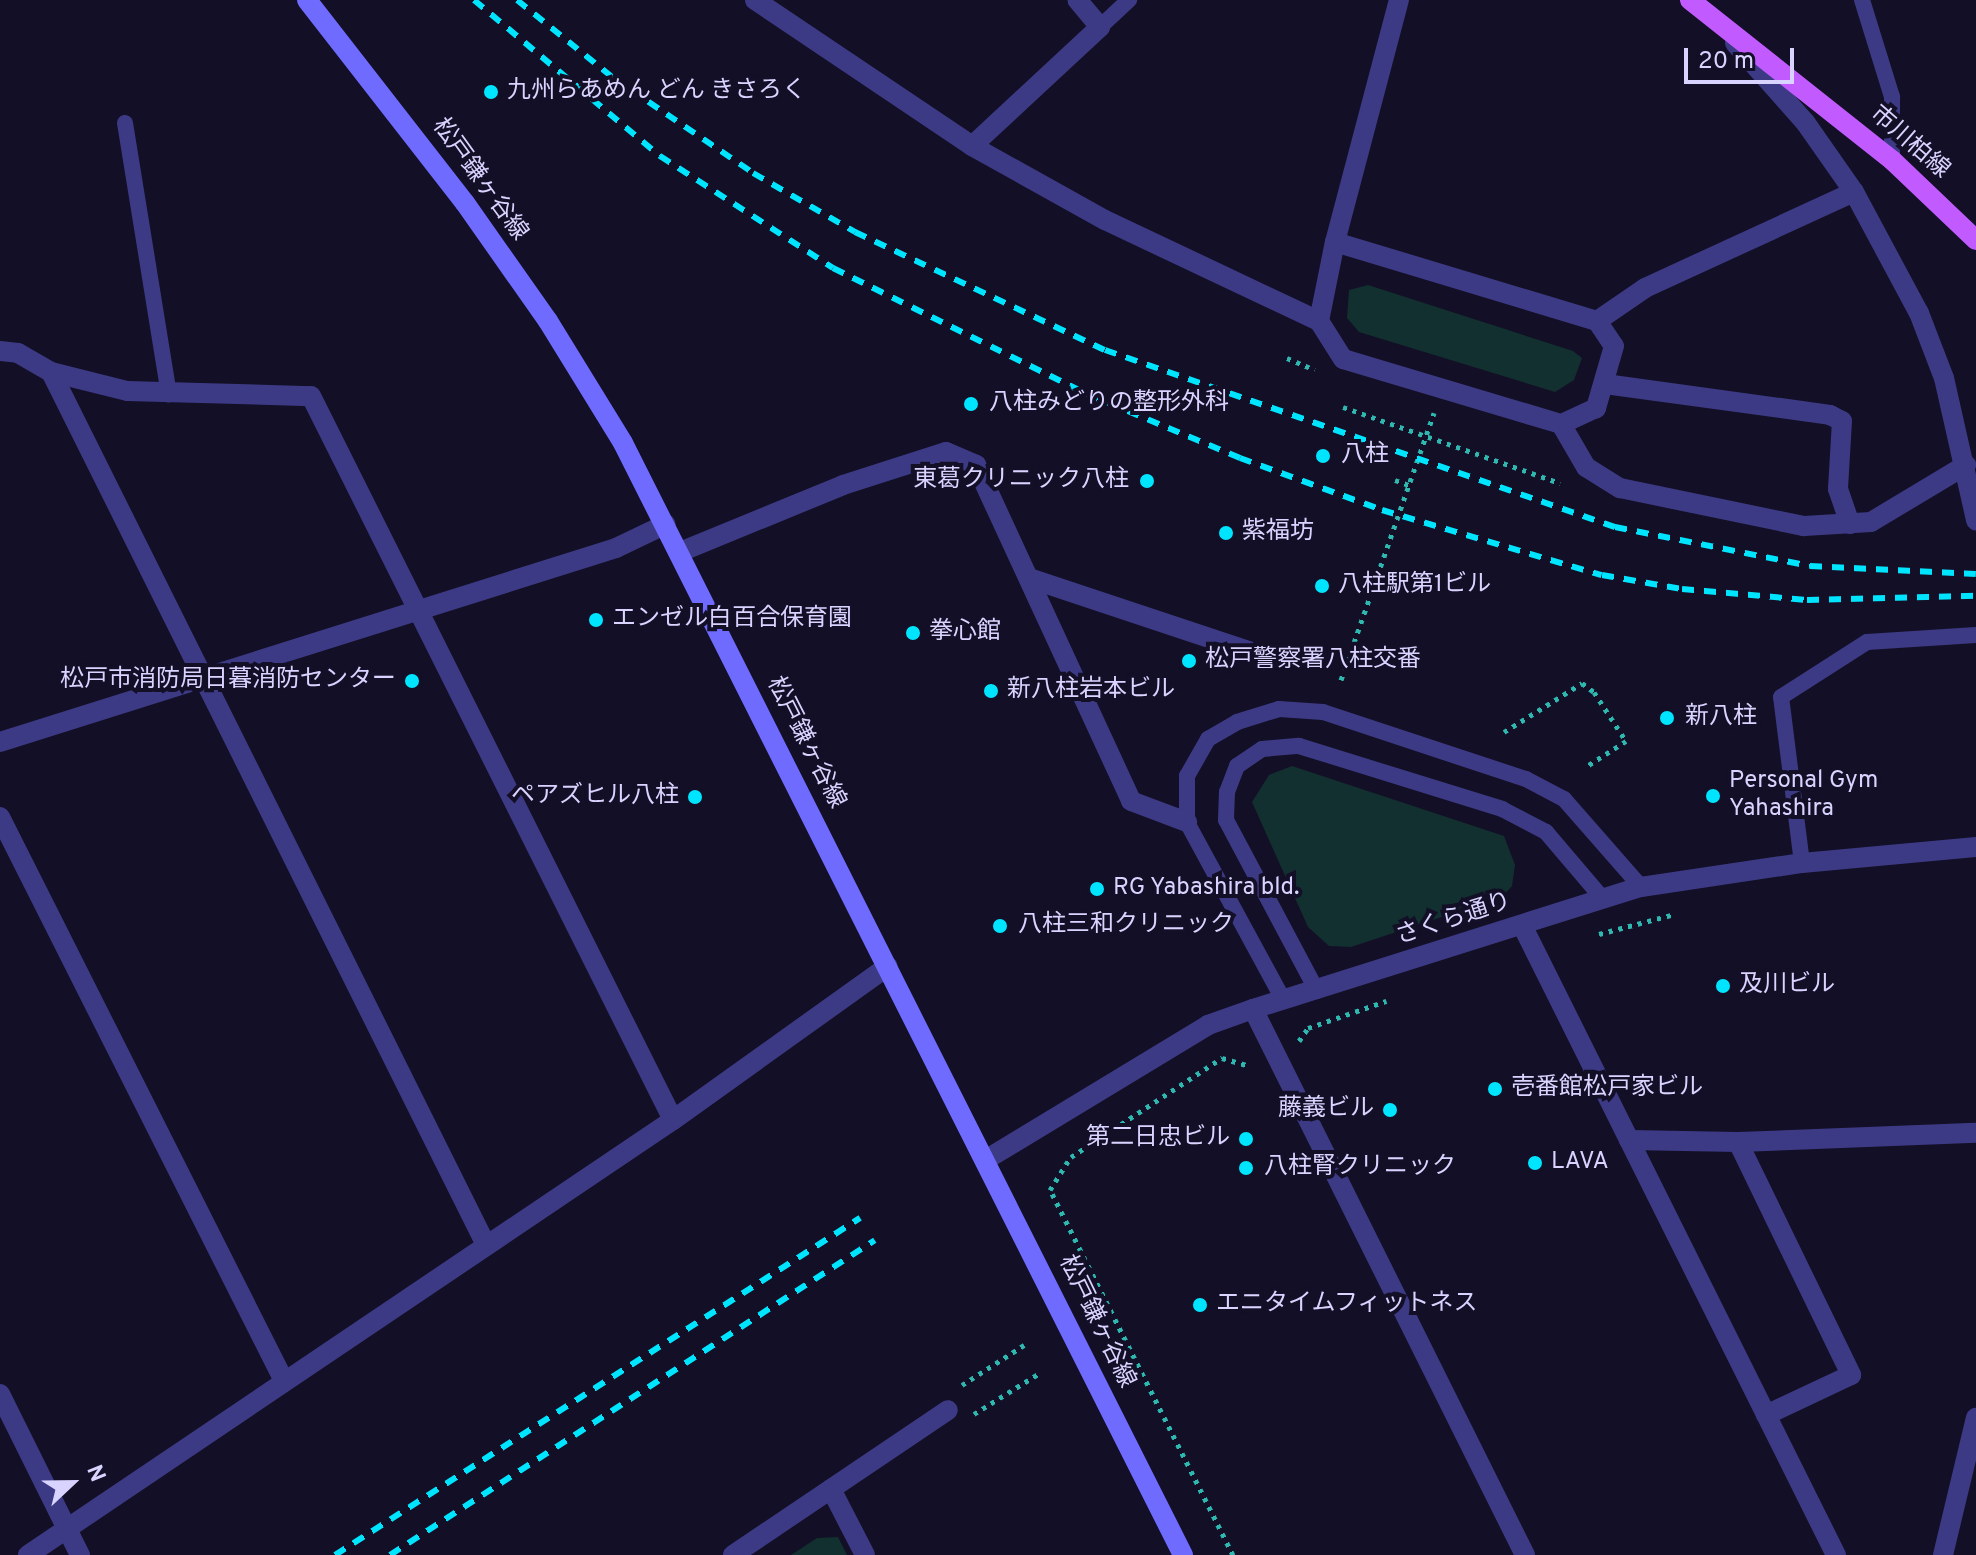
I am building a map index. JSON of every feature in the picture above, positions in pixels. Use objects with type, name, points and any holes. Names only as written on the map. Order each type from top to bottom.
[{"type":"main road","name":"松戸鎌ヶ谷線","points":[[307,0],[433,159],[548,321],[666,524],[1183,1555]]},
{"type":"main road","name":"市川柏線","points":[[1690,0],[1892,160],[1976,240]]},
{"type":"street","points":[[755,0],[972,146],[1105,220],[1319,321],[1343,359],[1561,424],[1596,408],[1614,346],[1597,321],[1335,242]]},
{"type":"street","points":[[972,146],[1100,27],[1077,0]]},
{"type":"street","points":[[1319,321],[1335,242],[1399,0]]},
{"type":"street","points":[[1715,19],[1805,122],[1854,192],[1919,313],[1944,378],[1976,520]]},
{"type":"street","points":[[1597,321],[1645,288],[1854,192]]},
{"type":"street","points":[[0,351],[18,353],[51,372],[127,391],[311,396],[673,1120]]},
{"type":"street","points":[[51,372],[485,1243]]},
{"type":"street","points":[[1605,384],[1830,415],[1842,421],[1838,489],[1850,524]]},
{"type":"street","points":[[1561,424],[1586,467],[1620,488],[1804,526],[1871,522],[1899,508],[1966,465]]},
{"type":"street","points":[[680,552],[843,485],[946,452],[976,465],[1131,801],[1187,822]]},
{"type":"street","points":[[0,742],[616,548],[666,524]]},
{"type":"street","points":[[1029,578],[1270,658]]},
{"type":"street","points":[[0,817],[284,1381]]},
{"type":"street","name":"さくら通り","points":[[987,1159],[1208,1025],[1253,1009],[1641,887],[1802,863],[1976,847]]},
{"type":"street","points":[[1522,925],[1836,1555]]},
{"type":"street","points":[[28,1555],[485,1243],[673,1120],[888,966]]},
{"type":"street","points":[[1253,1009],[1525,1555]]},
{"type":"street","points":[[1629,1140],[1738,1142],[1976,1133]]},
{"type":"street","points":[[1738,1142],[1851,1375],[1766,1415]]},
{"type":"street","points":[[0,1394],[80,1555]]},
{"type":"street","points":[[733,1555],[948,1410]]},
{"type":"street","points":[[1943,1555],[1976,1418]]},
{"type":"street","points":[[831,1489],[865,1555]]},
{"type":"lane","points":[[1100,27],[1129,0]]},
{"type":"lane","points":[[1862,0],[1892,97],[1892,160]]},
{"type":"lane","points":[[125,123],[169,394]]},
{"type":"lane","points":[[1802,863],[1781,697],[1867,642],[1976,635]]},
{"type":"lane","points":[[1284,1001],[1187,822],[1187,776],[1208,739],[1237,722],[1279,709],[1323,712],[1526,779],[1564,799],[1641,887]]},
{"type":"lane","points":[[1317,991],[1226,820],[1227,792],[1237,766],[1262,749],[1299,746],[1502,809],[1546,832],[1603,899]]},
{"type":"path","points":[[1343,407],[1426,439],[1565,485]]},
{"type":"path","points":[[1341,680],[1431,422]]},
{"type":"path","points":[[1395,480],[1409,485]]},
{"type":"path","points":[[1504,732],[1582,683],[1594,692],[1626,741],[1587,766]]},
{"type":"path","points":[[1588,937],[1686,911]]},
{"type":"path","points":[[1233,1555],[1050,1190],[1071,1157],[1222,1058],[1254,1069]]},
{"type":"path","points":[[1024,1345],[942,1398],[956,1424],[1038,1374]]},
{"type":"green space","points":[[1368,285],[1573,351],[1582,358],[1574,380],[1555,392],[1359,332],[1347,318],[1349,290]]},
{"type":"green space","points":[[1292,766],[1504,836],[1515,865],[1512,886],[1502,897],[1351,947],[1329,946],[1308,927],[1252,802],[1269,775]]},
{"type":"green space","points":[[838,1537],[847,1555],[791,1555],[817,1538]]},
{"type":"railway","points":[[474,0],[660,156],[833,268],[1087,394],[1240,458],[1382,510],[1602,575],[1682,589],[1807,600],[1976,596]]},
{"type":"railway","points":[[517,0],[612,77],[753,173],[855,232],[1105,350],[1615,527],[1810,566],[1976,574]]},
{"type":"railway","points":[[335,1555],[860,1218]]},
{"type":"railway","points":[[390,1555],[875,1240]]},
{"type":"place","name":"九州らあめん どん きさろく","points":[[491,92]]},
{"type":"place","name":"八柱みどりの整形外科","points":[[971,404]]},
{"type":"place","name":"八柱","points":[[1323,456]]},
{"type":"place","name":"東葛クリニック八柱","points":[[1147,481]]},
{"type":"place","name":"紫福坊","points":[[1226,533]]},
{"type":"place","name":"八柱駅第1ビル","points":[[1322,586]]},
{"type":"place","name":"エンゼル白百合保育園","points":[[596,620]]},
{"type":"place","name":"拳心館","points":[[913,633]]},
{"type":"place","name":"松戸警察署八柱交番","points":[[1189,661]]},
{"type":"place","name":"松戸市消防局日暮消防センター","points":[[412,681]]},
{"type":"place","name":"新八柱岩本ビル","points":[[991,691]]},
{"type":"place","name":"新八柱","points":[[1667,718]]},
{"type":"place","name":"Personal Gym Yahashira","points":[[1713,796]]},
{"type":"place","name":"ペアズヒル八柱","points":[[695,797]]},
{"type":"place","name":"RG Yabashira bld.","points":[[1097,889]]},
{"type":"place","name":"八柱三和クリニック","points":[[1000,926]]},
{"type":"place","name":"及川ビル","points":[[1723,986]]},
{"type":"place","name":"壱番館松戸家ビル","points":[[1495,1089]]},
{"type":"place","name":"藤義ビル","points":[[1390,1110]]},
{"type":"place","name":"第二日忠ビル","points":[[1246,1139]]},
{"type":"place","name":"LAVA","points":[[1535,1163]]},
{"type":"place","name":"八柱腎クリニック","points":[[1246,1168]]},
{"type":"place","name":"エニタイムフィットネス","points":[[1200,1305]]}]
